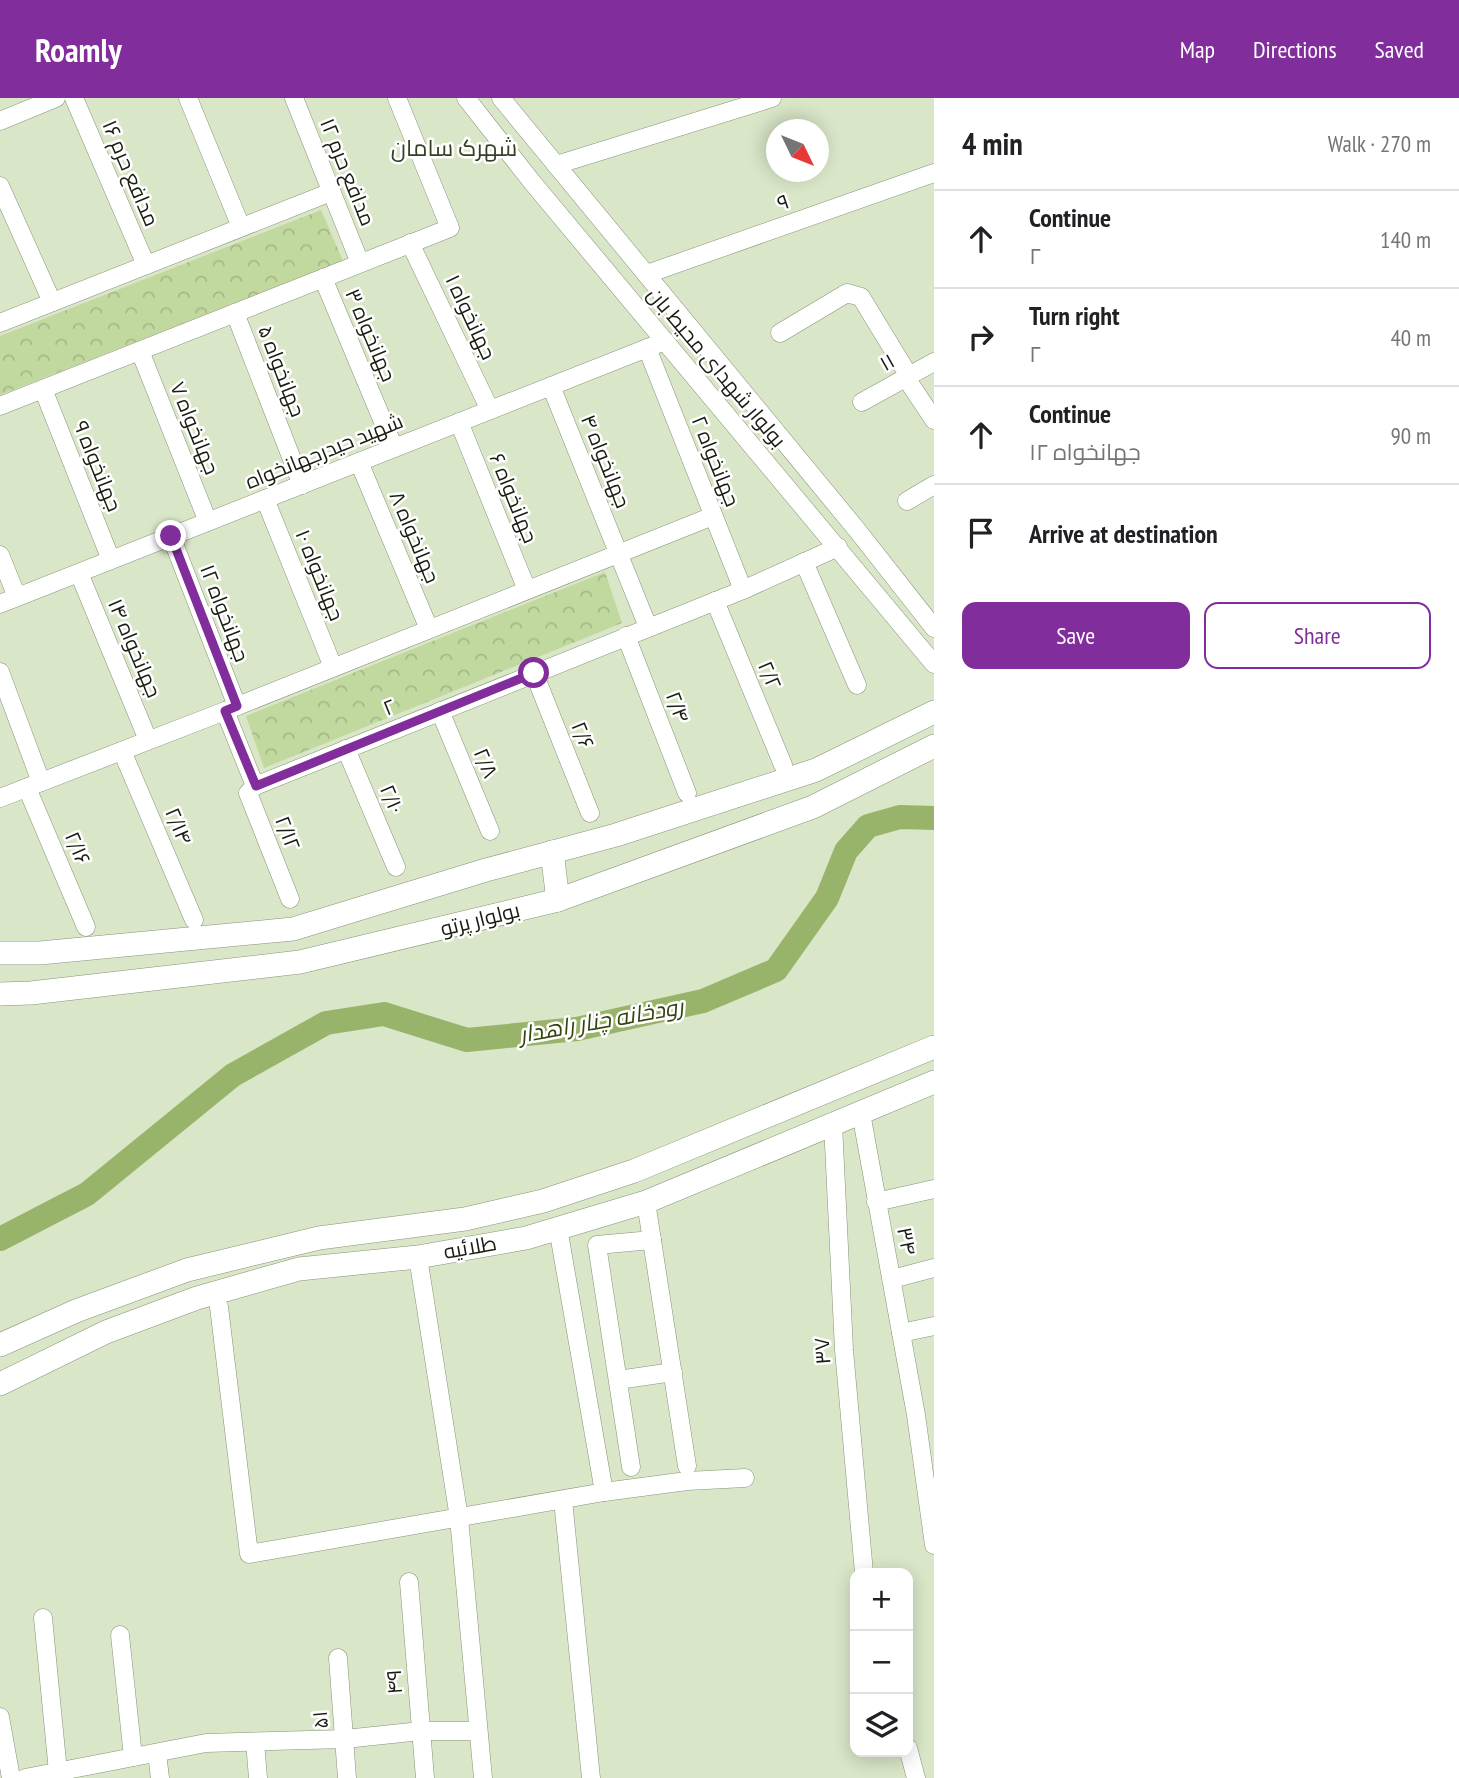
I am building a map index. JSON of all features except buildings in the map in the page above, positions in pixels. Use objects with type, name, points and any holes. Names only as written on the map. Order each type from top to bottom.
[{"type":"main road","name":"بولوار پرتو","points":[[0,953],[40,953],[293,929],[616,835],[816,769],[932,710]]},
{"type":"main road","name":"بولوار پرتو","points":[[0,994],[45,992],[300,962],[558,900],[813,807],[934,746]]},
{"type":"main road","points":[[552,852],[558,900]]},
{"type":"main road","name":"طلائیه","points":[[0,1345],[76,1311],[187,1270],[319,1238],[465,1219],[542,1202],[634,1171],[934,1047]]},
{"type":"main road","name":"طلائیه","points":[[0,1384],[106,1332],[197,1298],[299,1269],[418,1256],[526,1238],[646,1202],[934,1082]]},
{"type":"street","points":[[0,121],[56,98]]},
{"type":"street","name":"مدافع حرم ۱۶","points":[[74,98],[146,265]]},
{"type":"street","points":[[188,98],[241,227]]},
{"type":"street","name":"مدافع حرم ۱۲","points":[[294,98],[360,263]]},
{"type":"street","points":[[0,407],[450,228],[397,98]]},
{"type":"street","name":"بولوار شهدای محیط بان","points":[[466,98],[532,182],[934,664]]},
{"type":"street","name":"بولوار شهدای محیط بان","points":[[500,98],[879,557],[934,628]]},
{"type":"street","points":[[532,182],[555,164],[772,98]]},
{"type":"street","name":"۹","points":[[647,274],[934,173]]},
{"type":"street","points":[[0,186],[52,302]]},
{"type":"street","points":[[0,323],[331,192]]},
{"type":"street","name":"جهانخواه ۱","points":[[410,243],[490,411]]},
{"type":"street","name":"جهانخواه ۳","points":[[323,278],[394,448]]},
{"type":"street","points":[[780,333],[847,293],[861,296],[934,420]]},
{"type":"street","name":"جهانخواه ۵","points":[[235,313],[302,485]]},
{"type":"street","name":"شهید حیدرجهانخواه","points":[[8,601],[665,341]]},
{"type":"street","name":"جهانخواه ۲","points":[[647,348],[743,590]]},
{"type":"street","name":"جهانخواه ۷","points":[[140,351],[208,522]]},
{"type":"street","name":"۱۱","points":[[862,402],[934,362]]},
{"type":"street","name":"جهانخواه ۴","points":[[551,386],[648,627]]},
{"type":"street","name":"جهانخواه ۹","points":[[43,389],[111,560]]},
{"type":"street","name":"جهانخواه ۶","points":[[459,422],[527,590]]},
{"type":"street","name":"جهانخواه ۸","points":[[359,462],[429,629]]},
{"type":"street","points":[[907,501],[934,485]]},
{"type":"street","name":"جهانخواه ۱۰","points":[[265,499],[333,667]]},
{"type":"street","points":[[0,798],[713,516]]},
{"type":"street","name":"جهانخواه ۱۲","points":[[171,536],[231,708]]},
{"type":"street","name":"۲","points":[[256,786],[743,590],[838,547]]},
{"type":"street","points":[[0,555],[8,601]]},
{"type":"street","points":[[804,562],[857,685]]},
{"type":"street","name":"جهانخواه ۱۴","points":[[79,573],[148,740]]},
{"type":"street","name":"۲/۲","points":[[715,601],[783,765]]},
{"type":"street","name":"۲/۴","points":[[626,636],[687,793]]},
{"type":"street","name":"۲/۱۶","points":[[0,672],[34,785],[86,927]]},
{"type":"street","name":"۲/۶","points":[[534,673],[590,813]]},
{"type":"street","points":[[231,708],[256,786]]},
{"type":"street","name":"۲/۸","points":[[440,711],[490,831]]},
{"type":"street","name":"۲/۱۰","points":[[346,749],[396,867]]},
{"type":"street","name":"۲/۱۴","points":[[122,751],[194,920]]},
{"type":"street","name":"۲/۱۲","points":[[256,786],[248,793],[290,900]]},
{"type":"street","name":"۳۴","points":[[860,1113],[916,1415],[934,1545]]},
{"type":"street","name":"۳۷","points":[[833,1125],[844,1350],[864,1568]]},
{"type":"street","points":[[876,1202],[934,1189]]},
{"type":"street","points":[[646,1202],[687,1466]]},
{"type":"street","points":[[558,1228],[604,1492]]},
{"type":"street","points":[[631,1467],[597,1245],[652,1240]]},
{"type":"street","points":[[418,1256],[459,1518],[483,1778]]},
{"type":"street","points":[[892,1279],[934,1268]]},
{"type":"street","points":[[219,1307],[249,1554],[604,1492],[687,1481],[745,1478]]},
{"type":"street","points":[[901,1333],[934,1326]]},
{"type":"street","points":[[618,1380],[673,1372]]},
{"type":"street","points":[[916,1415],[934,1412]]},
{"type":"street","points":[[563,1500],[592,1778]]},
{"type":"street","name":"۴۹","points":[[409,1582],[425,1778]]},
{"type":"street","points":[[43,1618],[67,1773]]},
{"type":"street","points":[[120,1635],[133,1757]]},
{"type":"street","name":"۵۱","points":[[338,1658],[347,1778]]},
{"type":"street","points":[[0,1717],[11,1778]]},
{"type":"street","points":[[25,1778],[67,1773],[206,1743],[345,1739],[421,1731],[478,1731]]},
{"type":"street","points":[[255,1742],[258,1778]]},
{"type":"street","points":[[157,1753],[160,1778]]},
{"type":"street","points":[[910,1757],[916,1778]]},
{"type":"green space","points":[[321,210],[343,261],[0,395],[0,336]]},
{"type":"green space","points":[[605,572],[622,623],[264,768],[246,716]]},
{"type":"waterway","name":"رودخانه چنار راهدار","points":[[0,1239],[87,1194],[233,1075],[326,1023],[384,1014],[467,1040],[577,1029],[703,1001],[776,970],[827,898],[846,851],[868,826],[900,817],[934,818]]},
{"type":"district","name":"شهرک سامان","points":[[454,147]]},
{"type":"route","points":[[171,536],[237,706],[225,711],[256,786],[534,673]]}]
